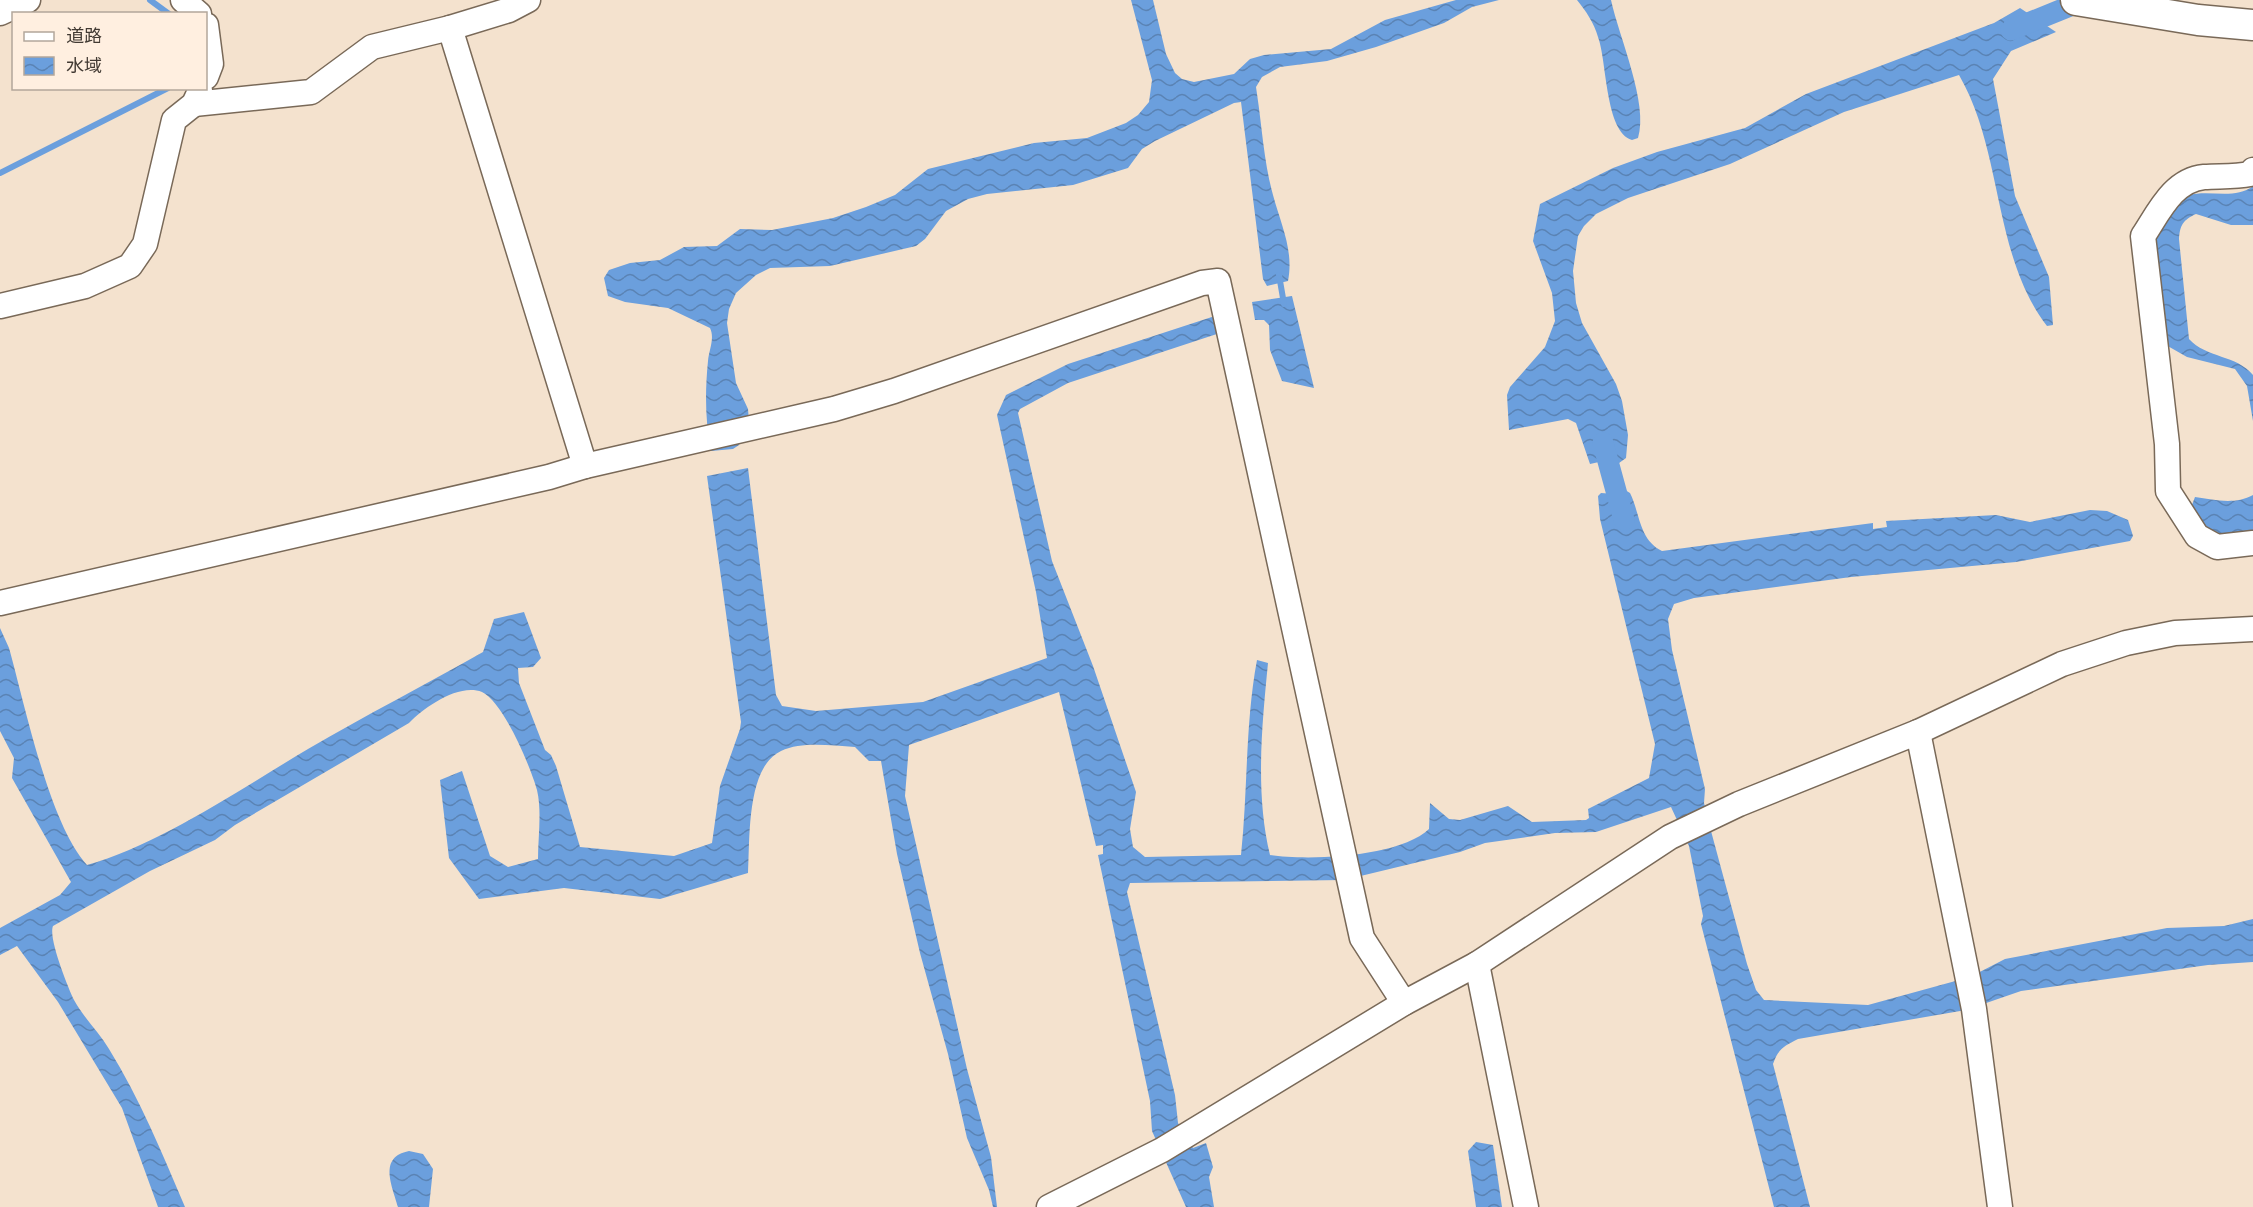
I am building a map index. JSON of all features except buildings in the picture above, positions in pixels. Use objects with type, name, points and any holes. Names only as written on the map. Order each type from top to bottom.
[{"type":"main road","points":[[2076,0],[2198,20],[2253,25]]},
{"type":"street","points":[[0,13],[28,0]]},
{"type":"street","points":[[183,0],[197,12]]},
{"type":"street","points":[[0,306],[85,286],[130,266],[146,244],[174,120],[197,96],[311,92],[372,47],[450,28],[509,10],[528,0]]},
{"type":"street","points":[[450,28],[585,466]]},
{"type":"street","points":[[207,34],[211,64],[207,74]]},
{"type":"street","points":[[2253,170],[2250,174],[2237,177],[2202,177],[2177,186],[2142,236],[2167,444],[2168,491],[2197,536],[2217,547],[2253,543]]},
{"type":"street","points":[[0,603],[549,477],[585,466],[844,406],[927,381],[1169,294],[1202,283],[1218,281],[1362,938],[1404,1003]]},
{"type":"street","points":[[1061,1204],[1213,1121],[1404,1003],[1476,964],[1670,837],[1739,804],[1917,732],[2062,664],[2126,643],[2175,633],[2253,629]]},
{"type":"street","points":[[1917,732],[1974,1009],[2000,1207]]},
{"type":"street","points":[[1476,964],[1526,1207]]},
{"type":"water","points":[[1131,0],[1153,0],[1166,54],[1175,73],[1182,79],[1194,82],[1234,74],[1250,59],[1264,55],[1331,49],[1385,20],[1456,0],[1499,0],[1472,7],[1444,23],[1376,47],[1327,61],[1280,67],[1262,77],[1256,87],[1267,170],[1288,248],[1288,281],[1267,286],[1263,279],[1241,102],[1234,103],[1155,141],[1142,149],[1128,168],[1073,185],[987,194],[968,199],[946,211],[925,239],[916,246],[830,266],[770,268],[756,275],[736,293],[729,309],[727,323],[736,383],[748,409],[749,421],[739,445],[733,449],[711,451],[706,406],[707,372],[712,340],[710,328],[668,308],[625,302],[608,296],[604,278],[609,270],[630,263],[660,260],[684,247],[717,246],[740,229],[772,230],[833,218],[895,195],[928,169],[1034,143],[1087,138],[1126,123],[1138,115],[1149,102],[1152,80]]},
{"type":"water","points":[[1577,0],[1611,0],[1632,70],[1640,107],[1638,138],[1632,140],[1623,134],[1617,124],[1608,94],[1598,37],[1589,17]]},
{"type":"water","points":[[2020,8],[2056,32],[2011,51],[1993,79],[2015,196],[2049,277],[2053,325],[2047,326],[2029,298],[2016,267],[1984,137],[1959,75],[1844,112],[1730,164],[1628,198],[1596,214],[1578,236],[1573,271],[1576,303],[1582,323],[1616,384],[1622,401],[1628,435],[1626,458],[1608,471],[1599,462],[1590,464],[1576,423],[1568,419],[1509,430],[1507,395],[1510,387],[1545,347],[1555,321],[1552,293],[1533,241],[1540,204],[1613,168],[1657,152],[1745,128],[1806,94],[1994,23]]},
{"type":"water","points":[[2253,186],[2253,225],[2231,225],[2196,214],[2183,223],[2179,239],[2189,339],[2204,350],[2239,364],[2253,375],[2253,421],[2247,386],[2235,369],[2187,357],[2166,345],[2155,231],[2170,207],[2182,198],[2202,193],[2234,193]]},
{"type":"water","points":[[1292,296],[1314,388],[1282,381],[1270,350],[1269,325],[1264,320],[1255,320],[1252,302]]},
{"type":"water","points":[[1221,314],[1226,331],[1068,383],[1020,409],[1018,413],[1052,561],[1093,666],[1136,792],[1130,829],[1133,847],[1145,857],[1241,855],[1250,708],[1257,660],[1268,663],[1261,783],[1265,831],[1270,855],[1330,857],[1397,846],[1429,829],[1430,803],[1449,819],[1460,820],[1508,806],[1532,822],[1586,820],[1589,818],[1588,809],[1649,778],[1655,744],[1600,519],[1598,496],[1601,493],[1615,494],[1625,490],[1630,493],[1644,533],[1654,546],[1662,551],[1873,523],[1873,529],[1887,527],[1886,521],[1996,515],[2030,522],[2090,510],[2107,511],[2128,520],[2133,536],[2130,541],[2016,562],[1851,577],[1694,598],[1674,604],[1668,619],[1672,650],[1705,789],[1704,803],[1747,964],[1756,990],[1764,1000],[1868,1005],[1970,977],[2005,959],[2167,928],[2224,926],[2253,919],[2253,962],[2208,965],[2021,991],[1966,1010],[1793,1041],[1779,1051],[1773,1064],[1810,1207],[1774,1207],[1701,924],[1703,916],[1689,846],[1671,807],[1596,832],[1555,833],[1485,843],[1460,852],[1344,880],[1130,883],[1127,892],[1175,1095],[1178,1123],[1193,1148],[1206,1143],[1213,1167],[1209,1177],[1214,1207],[1186,1207],[1152,1131],[1150,1101],[1098,855],[1103,854],[1103,845],[1096,846],[1059,692],[909,745],[905,796],[967,1069],[991,1157],[997,1207],[993,1207],[989,1190],[967,1138],[948,1054],[920,953],[897,854],[881,761],[869,761],[855,747],[817,745],[790,748],[781,751],[770,760],[761,772],[752,806],[748,873],[660,899],[564,888],[479,899],[449,858],[440,780],[462,771],[490,856],[508,867],[538,859],[539,807],[537,790],[529,767],[499,708],[482,692],[463,691],[432,704],[409,723],[235,825],[215,840],[150,871],[53,926],[53,941],[74,1000],[105,1043],[131,1087],[185,1207],[158,1207],[122,1108],[58,1002],[17,946],[0,955],[0,928],[60,895],[71,882],[12,778],[14,758],[0,731],[0,628],[9,648],[50,793],[73,846],[87,865],[115,856],[172,830],[330,736],[483,652],[494,619],[524,612],[541,658],[533,667],[518,668],[519,683],[545,750],[551,755],[556,766],[580,847],[674,856],[712,843],[720,786],[741,722],[707,476],[748,468],[776,695],[782,706],[816,711],[923,702],[1047,658],[1036,592],[997,415],[1006,395],[1068,364]]},
{"type":"water","points":[[2253,495],[2253,534],[2217,534],[2204,527],[2190,510],[2195,497],[2232,501]]},
{"type":"water","points":[[1476,1142],[1493,1145],[1502,1207],[1476,1207],[1468,1151]]},
{"type":"water","points":[[409,1151],[423,1154],[433,1169],[429,1207],[398,1207],[391,1181],[390,1166],[399,1154]]},
{"type":"waterway","points":[[150,0],[166,12]]},
{"type":"waterway","points":[[2011,30],[2085,0]]},
{"type":"waterway","points":[[0,173],[164,90]]},
{"type":"waterway","points":[[1279,275],[1284,304]]},
{"type":"waterway","points":[[1603,443],[1624,520]]}]
